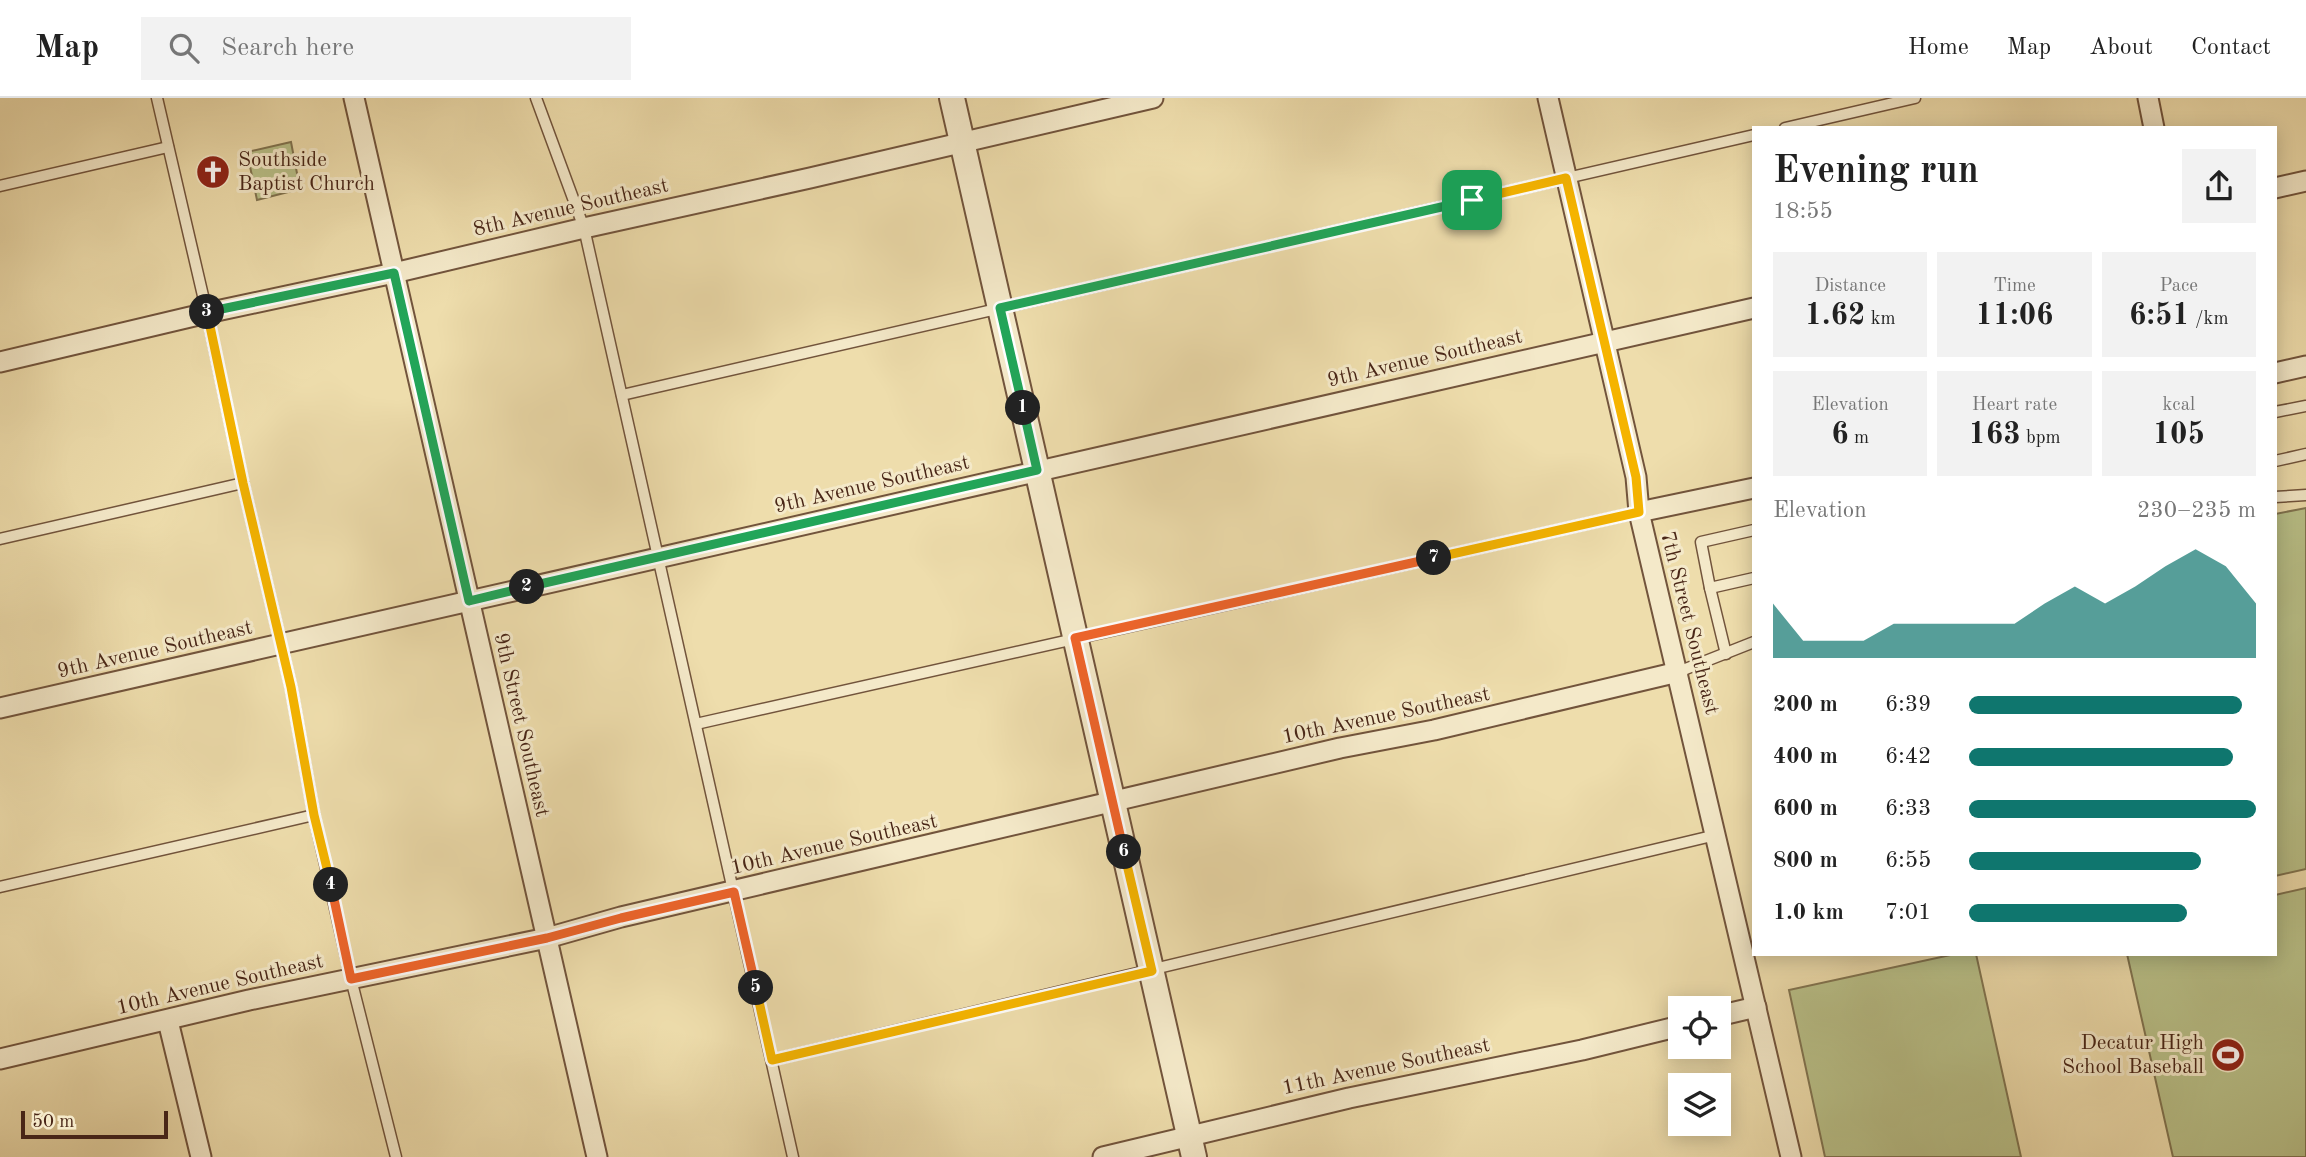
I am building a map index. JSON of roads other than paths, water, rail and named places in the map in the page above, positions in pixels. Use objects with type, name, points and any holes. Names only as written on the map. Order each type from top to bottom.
[{"type":"street","name":"9th Street Southeast","points":[[354,98],[597,1157]]},
{"type":"street","points":[[952,98],[1191,1146]]},
{"type":"street","name":"8th Avenue Southeast","points":[[0,362],[1153,98]]},
{"type":"street","name":"7th Street Southeast","points":[[1548,98],[1636,477],[1639,512],[1791,1157]]},
{"type":"street","points":[[2148,98],[2154,126]]},
{"type":"street","points":[[2277,188],[2306,181]]},
{"type":"street","name":"9th Avenue Southeast","points":[[0,708],[1752,307]]},
{"type":"street","points":[[2277,373],[2306,366]]},
{"type":"street","points":[[1639,512],[1752,488]]},
{"type":"street","name":"10th Avenue Southeast","points":[[0,1059],[249,1000],[547,938],[621,918],[1113,802],[1678,672]]},
{"type":"street","points":[[1731,1013],[1756,1007]]},
{"type":"street","points":[[168,1021],[201,1157]]},
{"type":"street","name":"11th Avenue Southeast","points":[[1103,1157],[1191,1146],[1349,1098],[1582,1050],[1668,1029]]},
{"type":"lane","points":[[157,98],[291,687],[314,815],[351,979],[396,1157]]},
{"type":"lane","points":[[536,98],[584,228],[793,1157]]},
{"type":"lane","points":[[1794,126],[1915,98]]},
{"type":"lane","points":[[622,395],[1752,135]]},
{"type":"lane","points":[[0,186],[168,147]]},
{"type":"lane","points":[[2277,412],[2306,406]]},
{"type":"lane","points":[[2277,461],[2306,454]]},
{"type":"lane","points":[[0,539],[243,483]]},
{"type":"lane","points":[[2277,497],[2306,495]]},
{"type":"lane","points":[[696,724],[1639,512]]},
{"type":"lane","points":[[1726,654],[1700,542],[1752,530]]},
{"type":"lane","points":[[1710,587],[1752,578]]},
{"type":"lane","points":[[1678,672],[1752,643]]},
{"type":"lane","points":[[0,887],[314,815]]},
{"type":"lane","points":[[772,1060],[1716,835]]},
{"type":"place","name":"Southside Baptist Church","points":[[213,172]]},
{"type":"place","name":"Decatur High School Baseball","points":[[2228,1055]]}]
